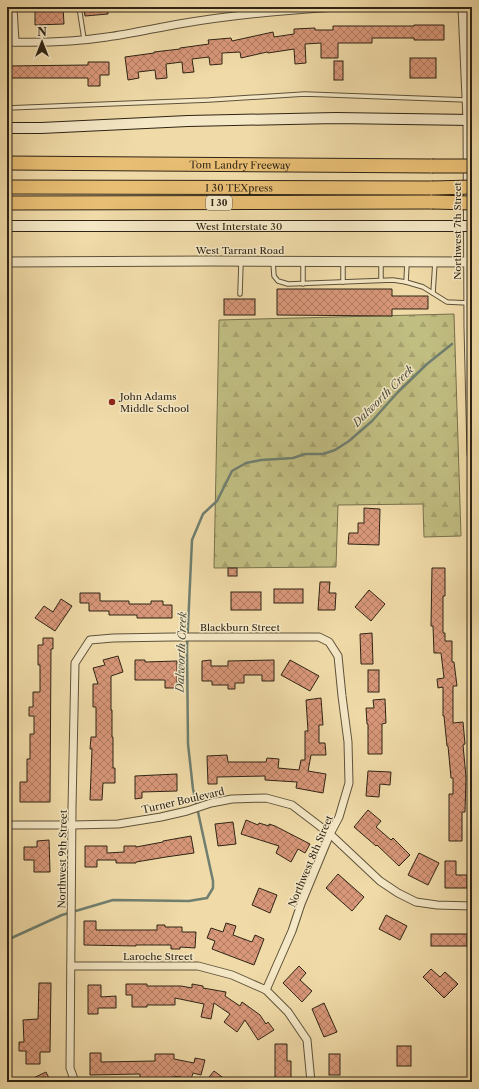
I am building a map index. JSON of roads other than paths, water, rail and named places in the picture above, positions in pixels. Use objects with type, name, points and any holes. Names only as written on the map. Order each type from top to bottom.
[{"type":"highway","name":"Tom Landry Freeway","points":[[7,163],[472,166]]},
{"type":"highway","name":"I 30 TEXpress","points":[[7,186],[472,188]]},
{"type":"highway","name":"I 30","points":[[7,203],[472,202]]},
{"type":"main road","points":[[7,128],[41,128],[188,121],[336,118],[470,120]]},
{"type":"main road","name":"West Interstate 30","points":[[7,226],[472,226]]},
{"type":"street","points":[[13,7],[11,42],[106,38],[179,24],[238,16],[339,7]]},
{"type":"street","name":"Northwest 7th Street","points":[[463,7],[467,100],[470,120],[470,262],[468,303],[472,454]]},
{"type":"street","name":"West Tarrant Road","points":[[7,262],[470,262]]},
{"type":"street","name":"Blackburn Street","points":[[90,640],[173,637],[318,637]]},
{"type":"street","name":"Northwest 8th Street","points":[[266,990],[292,931],[330,834],[339,817],[348,783],[348,742],[338,656],[329,642],[318,637]]},
{"type":"street","name":"Northwest 9th Street","points":[[75,1082],[70,1068],[75,663],[90,640]]},
{"type":"street","name":"Turner Boulevard","points":[[7,825],[118,824],[161,817],[187,811],[211,803],[232,799],[266,798],[292,805],[330,834],[380,881],[398,893],[416,902],[437,905],[472,906]]},
{"type":"street","name":"Laroche Street","points":[[71,966],[198,966],[232,975],[266,990]]},
{"type":"street","points":[[266,990],[288,1012],[307,1040],[311,1082]]},
{"type":"lane","points":[[79,7],[84,40]]},
{"type":"lane","points":[[7,108],[210,100],[305,94],[467,100]]},
{"type":"lane","points":[[240,294],[241,261]]},
{"type":"lane","points":[[273,261],[274,276],[278,281],[288,284],[393,280],[423,287],[447,302],[468,303]]},
{"type":"lane","points":[[303,261],[303,284]]},
{"type":"lane","points":[[343,261],[343,282]]},
{"type":"lane","points":[[381,261],[381,280]]},
{"type":"lane","points":[[406,282],[407,261]]},
{"type":"lane","points":[[433,293],[435,261]]},
{"type":"waterway","name":"Dalworth Creek","points":[[7,940],[62,915],[113,900],[189,901],[207,898],[213,888],[213,881],[193,789],[188,744],[187,648],[192,540],[203,514],[217,501],[232,471],[246,463],[261,460],[293,458],[305,454],[323,454],[335,450],[349,441],[372,421],[398,392],[427,364],[452,344]]},
{"type":"place","name":"John Adams Middle School","points":[[112,402]]}]
